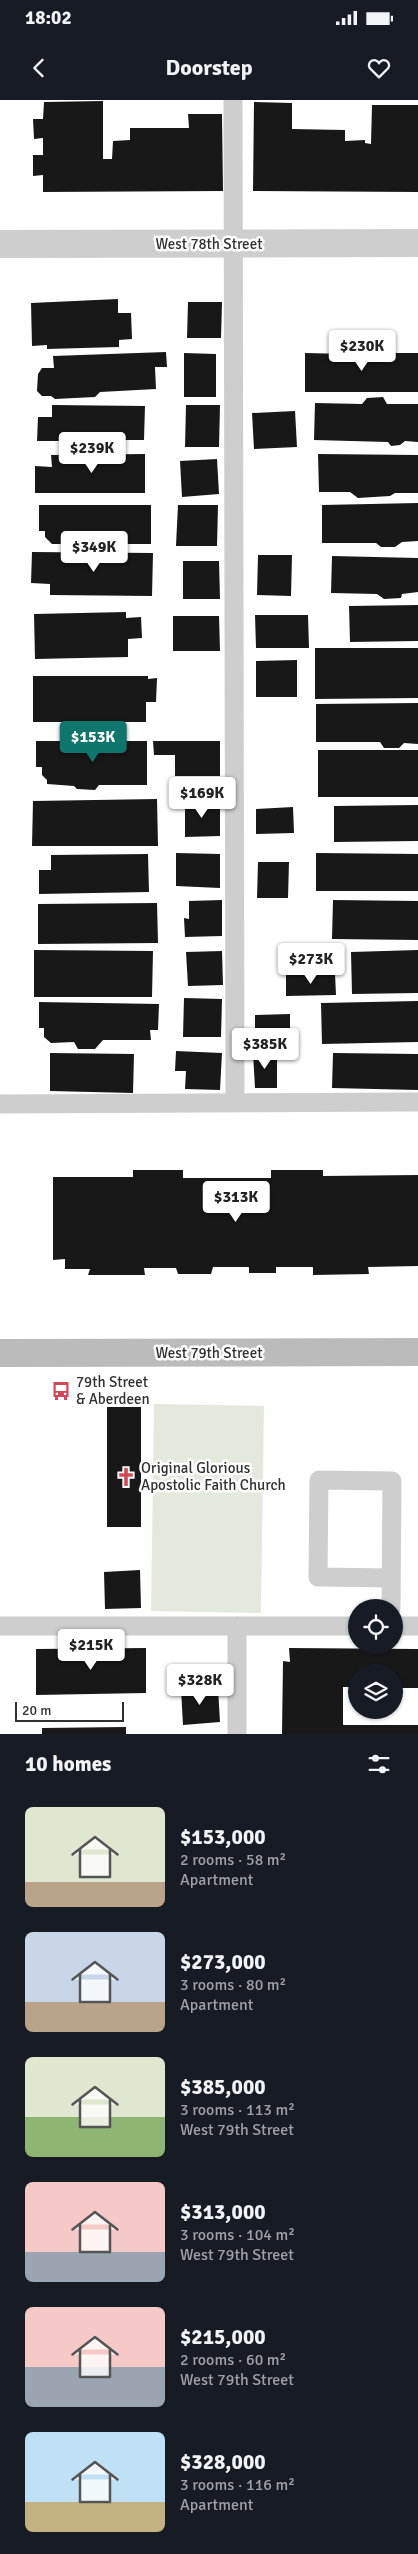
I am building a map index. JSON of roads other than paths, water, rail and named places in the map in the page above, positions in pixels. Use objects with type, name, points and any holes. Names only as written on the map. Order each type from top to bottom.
[{"type":"main road","name":"West 79th Street","points":[[0,1353],[418,1352]]},
{"type":"street","name":"West 78th Street","points":[[0,244],[418,243]]},
{"type":"lane","points":[[233,100],[235,1101]]},
{"type":"lane","points":[[0,1104],[235,1101],[418,1102]]},
{"type":"lane","points":[[391,1578],[318,1577],[319,1480],[392,1481],[391,1599]]},
{"type":"lane","points":[[0,1626],[348,1626]]},
{"type":"lane","points":[[237,1626],[237,1734]]},
{"type":"lane","points":[[403,1626],[418,1626]]},
{"type":"place","name":"79th Street & Aberdeen","points":[[61,1391]]},
{"type":"place","name":"Original Glorious Apostolic Faith Church","points":[[126,1477]]}]
